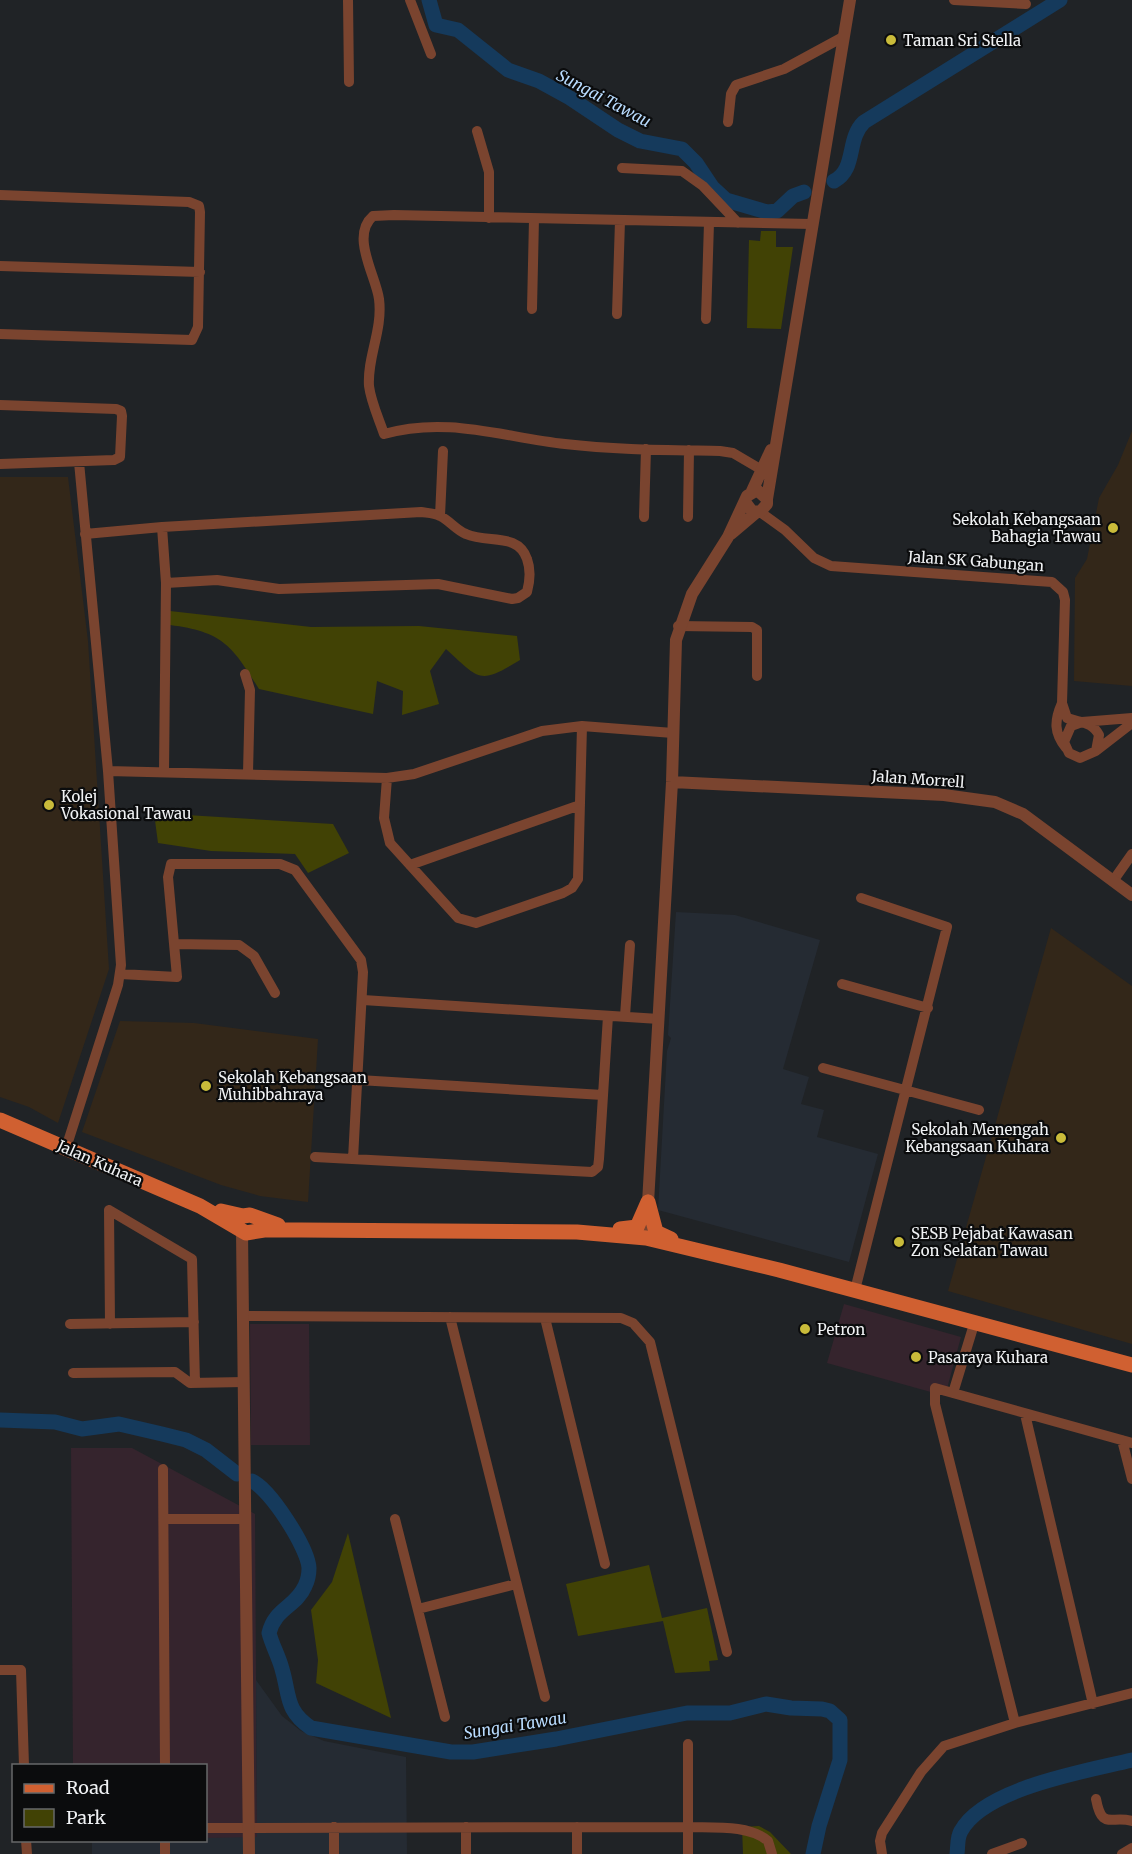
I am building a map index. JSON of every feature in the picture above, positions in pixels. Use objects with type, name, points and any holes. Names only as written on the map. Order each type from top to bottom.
[{"type":"main road","name":"Jalan Kuhara","points":[[0,1120],[248,1226],[301,1230],[577,1232]]},
{"type":"main road","points":[[577,1232],[584,1227],[634,1229],[648,1202]]},
{"type":"main road","points":[[648,1202],[656,1232],[677,1244]]},
{"type":"main road","points":[[577,1232],[646,1238],[677,1244],[975,1321],[1132,1365]]},
{"type":"street","points":[[348,0],[349,82]]},
{"type":"street","points":[[410,0],[431,54]]},
{"type":"street","points":[[728,537],[763,507],[779,430],[850,0]]},
{"type":"street","points":[[954,0],[1026,4]]},
{"type":"street","points":[[728,122],[731,94],[736,85],[784,69],[843,37]]},
{"type":"street","points":[[477,131],[489,172],[489,218]]},
{"type":"street","points":[[622,168],[682,171],[703,186],[738,223]]},
{"type":"street","points":[[0,195],[195,203],[200,212],[198,327],[192,340],[0,334]]},
{"type":"street","points":[[762,470],[734,453],[566,444],[454,426],[424,425],[384,434],[369,386],[380,329],[379,298],[364,249],[370,219],[373,216],[387,215],[812,224]]},
{"type":"street","points":[[532,309],[534,219]]},
{"type":"street","points":[[617,314],[620,221]]},
{"type":"street","points":[[706,319],[709,223]]},
{"type":"street","points":[[0,267],[200,272]]},
{"type":"street","points":[[0,405],[121,411],[120,457],[79,462],[0,464]]},
{"type":"street","points":[[646,1238],[672,782],[674,668],[678,627],[695,588],[728,537],[746,503],[747,496],[752,491],[779,430]]},
{"type":"street","points":[[644,518],[646,449]]},
{"type":"street","points":[[688,517],[689,450]]},
{"type":"street","points":[[440,516],[443,451]]},
{"type":"street","points":[[66,1148],[120,974],[108,771],[79,462]]},
{"type":"street","points":[[752,491],[762,491],[763,507]]},
{"type":"street","points":[[746,503],[749,509],[763,507]]},
{"type":"street","name":"Jalan SK Gabungan","points":[[763,507],[814,558],[831,566],[1052,582],[1063,592],[1065,609],[1062,703],[1056,716],[1056,730],[1057,737],[1066,748]]},
{"type":"street","points":[[85,534],[405,510],[440,516],[467,535],[512,542],[518,545],[527,558],[529,566],[527,592],[512,599],[438,584],[279,589],[217,580],[166,583]]},
{"type":"street","points":[[162,527],[166,583],[164,771]]},
{"type":"street","points":[[678,627],[752,627],[757,630],[757,676]]},
{"type":"street","points":[[245,674],[250,690],[248,773]]},
{"type":"street","points":[[1062,703],[1067,718],[1092,726],[1099,735],[1096,751]]},
{"type":"street","points":[[1132,717],[1082,722],[1066,730],[1064,741],[1066,748],[1080,758],[1096,751],[1132,723]]},
{"type":"street","points":[[108,771],[387,778],[427,770],[542,731],[582,726],[673,733]]},
{"type":"street","points":[[387,778],[384,809],[387,835],[410,865],[458,918],[476,922],[572,888],[578,879],[582,726]]},
{"type":"street","name":"Jalan Morrell","points":[[672,782],[944,795],[995,802],[1023,814],[1132,895]]},
{"type":"street","points":[[410,865],[580,805]]},
{"type":"street","points":[[1113,881],[1132,855]]},
{"type":"street","points":[[120,974],[177,977],[168,877],[171,864],[287,866],[303,879],[361,960],[363,1000],[354,1159]]},
{"type":"street","points":[[855,1290],[947,927],[861,898]]},
{"type":"street","points":[[174,944],[239,945],[254,956],[275,993]]},
{"type":"street","points":[[625,1016],[630,945]]},
{"type":"street","points":[[842,984],[928,1008]]},
{"type":"street","points":[[363,1000],[659,1019]]},
{"type":"street","points":[[315,1157],[592,1172],[598,1167],[608,1016]]},
{"type":"street","points":[[824,1068],[979,1110]]},
{"type":"street","points":[[359,1080],[603,1095]]},
{"type":"street","points":[[110,1324],[109,1210],[192,1259],[195,1383]]},
{"type":"street","points":[[248,1226],[243,1262],[243,1316],[249,1854]]},
{"type":"street","points":[[243,1316],[621,1318],[633,1323],[650,1342],[727,1652]]},
{"type":"street","points":[[450,1317],[545,1697]]},
{"type":"street","points":[[545,1318],[605,1563]]},
{"type":"street","points":[[953,1393],[975,1321]]},
{"type":"street","points":[[70,1324],[194,1322]]},
{"type":"street","points":[[73,1373],[175,1372],[190,1383],[244,1382]]},
{"type":"street","points":[[1015,1723],[935,1404],[935,1388],[1127,1441],[1132,1479]]},
{"type":"street","points":[[1026,1414],[1093,1704]]},
{"type":"street","points":[[163,1470],[165,1764]]},
{"type":"street","points":[[164,1519],[246,1519]]},
{"type":"street","points":[[396,1519],[445,1718]]},
{"type":"street","points":[[418,1609],[516,1584]]},
{"type":"street","points":[[0,1670],[21,1670],[24,1764]]},
{"type":"street","points":[[882,1854],[880,1841],[882,1833],[921,1772],[944,1746],[1015,1723],[1132,1694]]},
{"type":"street","points":[[687,1744],[688,1854]]},
{"type":"street","points":[[1096,1798],[1098,1811],[1106,1819],[1112,1822],[1124,1819],[1132,1821]]},
{"type":"street","points":[[334,1827],[334,1854]]},
{"type":"street","points":[[466,1827],[466,1854]]},
{"type":"street","points":[[577,1827],[577,1854]]},
{"type":"street","points":[[207,1828],[687,1827],[737,1830],[755,1834],[768,1841],[772,1854]]},
{"type":"street","points":[[992,1854],[1022,1844]]},
{"type":"street","points":[[1122,1854],[1132,1848]]},
{"type":"shaded area","name":"Sekolah Kebangsaan Bahagia Tawau","points":[[1132,431],[1132,686],[1074,681],[1075,578],[1087,559],[1099,498],[1118,465]]},
{"type":"shaded area","name":"Kolej Vokasional Tawau","points":[[0,477],[68,477],[88,641],[109,969],[58,1123],[29,1107],[0,1097]]},
{"type":"shaded area","points":[[676,912],[735,915],[820,940],[783,1069],[809,1077],[801,1104],[824,1110],[817,1137],[878,1154],[849,1262],[658,1210],[667,1051],[671,1038],[668,1035]]},
{"type":"shaded area","name":"Sekolah Menengah Kebangsaan Kuhara","points":[[1051,928],[1132,986],[1132,1344],[948,1291]]},
{"type":"shaded area","name":"Sekolah Kebangsaan Muhibbahraya","points":[[120,1021],[194,1023],[318,1039],[308,1202],[260,1196],[221,1185],[82,1132]]},
{"type":"shaded area","points":[[844,1304],[961,1337],[945,1396],[827,1363]]},
{"type":"shaded area","points":[[250,1324],[309,1324],[310,1445],[251,1445]]},
{"type":"shaded area","points":[[71,1448],[132,1448],[255,1514],[257,1838],[207,1838],[207,1764],[73,1764]]},
{"type":"shaded area","points":[[256,1680],[282,1716],[301,1731],[324,1741],[406,1757],[407,1854],[92,1854],[92,1842],[207,1842],[207,1838],[257,1837]]},
{"type":"green space","points":[[761,231],[776,231],[776,247],[793,247],[781,329],[747,328],[749,240],[760,241]]},
{"type":"green space","points":[[170,611],[311,627],[419,626],[517,636],[520,660],[496,673],[480,676],[446,649],[430,671],[439,704],[402,715],[403,691],[377,681],[373,714],[259,689],[225,643],[203,632],[170,625]]},
{"type":"green space","points":[[154,813],[333,824],[349,853],[308,873],[295,854],[211,851],[158,843]]},
{"type":"green space","points":[[348,1533],[391,1718],[316,1683],[318,1660],[311,1610],[332,1582]]},
{"type":"green space","points":[[649,1565],[662,1618],[707,1608],[718,1660],[709,1661],[710,1671],[675,1673],[663,1621],[578,1636],[566,1584]]},
{"type":"green space","points":[[759,1826],[770,1832],[791,1854],[743,1854],[742,1827]]},
{"type":"waterway","name":"Sungai Tawau","points":[[429,0],[436,25],[458,30],[508,70],[539,81],[640,141],[682,149],[696,163],[712,187],[726,200],[767,212],[777,211],[793,196],[804,192]]},
{"type":"waterway","points":[[834,181],[846,169],[858,129],[864,122],[1060,0]]},
{"type":"waterway","name":"Sungai Tawau","points":[[0,1420],[55,1422],[82,1429],[119,1424],[186,1440],[206,1450],[237,1474]]},
{"type":"waterway","name":"Sungai Tawau","points":[[252,1481],[260,1486],[278,1507],[307,1559],[309,1570],[305,1586],[296,1599],[276,1618],[269,1633],[281,1664],[293,1709],[311,1728],[451,1752],[473,1752],[556,1739],[687,1713],[730,1713],[766,1704],[830,1711],[840,1720],[840,1760],[819,1826],[813,1854]]},
{"type":"waterway","name":"Sungai Tawau","points":[[957,1854],[961,1831],[973,1816],[991,1803],[1064,1776],[1132,1760]]},
{"type":"place","name":"Taman Sri Stella","points":[[891,40]]},
{"type":"place","name":"Sekolah Kebangsaan Bahagia Tawau","points":[[1113,528]]},
{"type":"place","name":"Kolej Vokasional Tawau","points":[[49,805]]},
{"type":"place","name":"Sekolah Kebangsaan Muhibbahraya","points":[[206,1086]]},
{"type":"place","name":"Sekolah Menengah Kebangsaan Kuhara","points":[[1061,1138]]},
{"type":"place","name":"SESB Pejabat Kawasan Zon Selatan Tawau","points":[[899,1242]]},
{"type":"place","name":"Petron","points":[[805,1329]]},
{"type":"place","name":"Pasaraya Kuhara","points":[[916,1357]]}]
